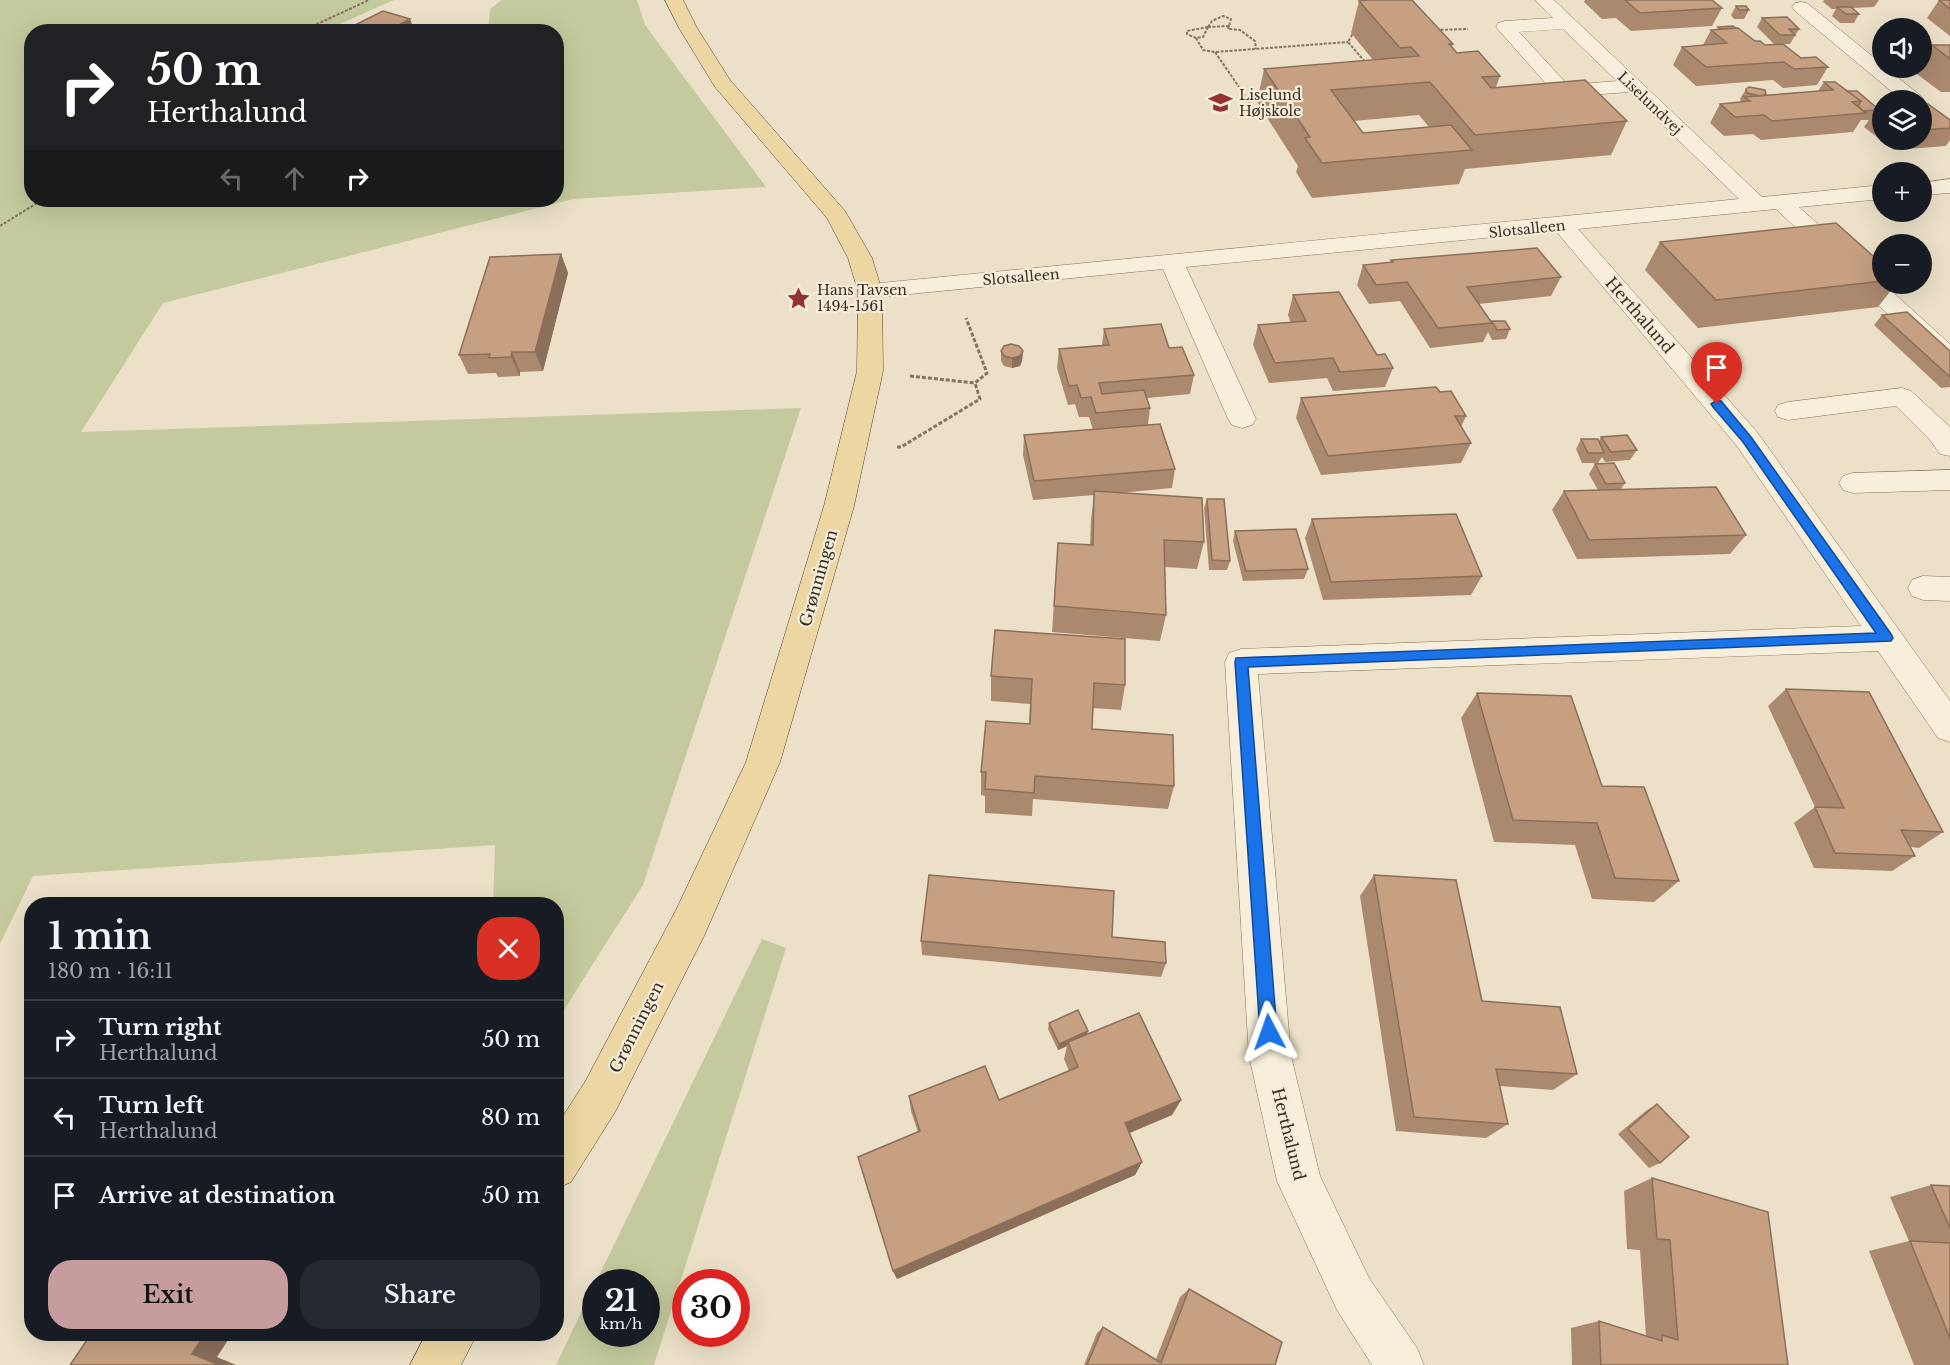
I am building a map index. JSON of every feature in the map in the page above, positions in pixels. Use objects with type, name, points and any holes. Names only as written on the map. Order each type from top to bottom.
[{"type":"main road","name":"Grønningen","points":[[564,1154],[600,1097],[690,923],[763,762],[839,506],[870,371],[870,291],[860,258],[837,216],[722,83],[688,28],[674,0]]},
{"type":"main road","points":[[434,1365],[449,1341]]},
{"type":"street","name":"Liselundvej","points":[[1544,0],[1633,86],[1950,358]]},
{"type":"street","points":[[1801,7],[1901,90]]},
{"type":"street","points":[[1505,27],[1568,23]]},
{"type":"street","points":[[1505,27],[1563,91],[1633,86]]},
{"type":"street","points":[[1932,188],[1950,186]]},
{"type":"street","name":"Slotsalleen","points":[[870,291],[1872,193]]},
{"type":"street","name":"Herthalund","points":[[1563,225],[1747,439],[1950,728]]},
{"type":"street","points":[[1172,262],[1242,419]]},
{"type":"street","points":[[1788,411],[1902,398],[1946,437]]},
{"type":"street","points":[[1853,483],[1950,480]]},
{"type":"street","name":"Herthalund","points":[[1400,1365],[1353,1294],[1299,1181],[1270,1056],[1241,662],[1887,638]]},
{"type":"path","points":[[317,24],[369,0]]},
{"type":"path","points":[[1229,26],[1231,19],[1223,16],[1215,18],[1207,28],[1203,37],[1196,38],[1187,34],[1187,31],[1207,28],[1229,26],[1228,28],[1240,30],[1254,41],[1256,49]]},
{"type":"path","points":[[1430,30],[1505,27]]},
{"type":"path","points":[[1348,42],[1352,35],[1364,34]]},
{"type":"path","points":[[1196,38],[1203,50],[1215,52],[1348,42]]},
{"type":"path","points":[[1348,42],[1368,66]]},
{"type":"path","points":[[1215,52],[1250,103]]},
{"type":"path","points":[[0,226],[31,207]]},
{"type":"path","points":[[870,371],[975,383],[987,373],[953,283]]},
{"type":"path","points":[[852,450],[901,447],[980,399],[975,383]]},
{"type":"green space","points":[[0,0],[394,0],[340,24],[24,24],[24,207],[541,207],[163,303],[81,432],[801,408],[643,885],[564,1010],[564,897],[493,897],[495,845],[33,876],[0,944]]},
{"type":"green space","points":[[502,0],[637,0],[645,25],[766,187],[564,201],[564,24],[489,24],[490,9]]},
{"type":"green space","points":[[762,939],[786,948],[684,1269],[672,1269],[672,1308],[660,1346],[660,1269],[602,1269]]},
{"type":"green space","points":[[582,1310],[582,1347],[660,1347],[654,1365],[556,1365]]},
{"type":"building","points":[[1412,0],[1453,44],[1449,44],[1457,53],[1478,51],[1500,76],[1482,77],[1491,88],[1585,80],[1627,121],[1475,135],[1430,82],[1331,90],[1363,133],[1451,125],[1472,150],[1322,163],[1305,138],[1310,137],[1264,69],[1419,56],[1411,47],[1400,48],[1359,1]]},
{"type":"building","points":[[1625,0],[1712,0],[1722,8],[1640,13]]},
{"type":"building","points":[[1939,0],[1950,0],[1950,9]]},
{"type":"building","points":[[1736,6],[1746,6],[1749,10],[1739,10]]},
{"type":"building","points":[[1837,7],[1851,7],[1859,14],[1846,14]]},
{"type":"building","points":[[383,11],[410,19],[401,24],[357,24]]},
{"type":"building","points":[[1787,17],[1799,29],[1789,29],[1795,35],[1780,35],[1762,18]]},
{"type":"building","points":[[1733,26],[1736,28],[1721,29],[1718,27]]},
{"type":"building","points":[[1738,28],[1755,41],[1760,41],[1765,45],[1783,44],[1801,58],[1816,57],[1828,67],[1794,69],[1784,62],[1706,67],[1682,47],[1727,43],[1711,30]]},
{"type":"building","points":[[1932,45],[1950,45],[1950,59]]},
{"type":"building","points":[[1824,82],[1835,82],[1861,101],[1852,102],[1866,113],[1772,121],[1764,115],[1735,117],[1720,104],[1750,101],[1744,97],[1833,90]]},
{"type":"building","points":[[1749,87],[1765,90],[1766,94],[1760,96],[1747,93],[1746,89]]},
{"type":"building","points":[[1847,91],[1857,91],[1872,104],[1872,110],[1863,111],[1858,106],[1861,101]]},
{"type":"building","points":[[1932,107],[1950,120],[1950,128],[1932,129]]},
{"type":"building","points":[[1836,223],[1872,255],[1872,282],[1716,300],[1660,242]]},
{"type":"building","points":[[1537,248],[1561,277],[1467,287],[1492,323],[1438,328],[1407,282],[1376,285],[1363,265],[1393,262],[1391,260]]},
{"type":"building","points":[[561,254],[535,352],[512,352],[511,357],[489,358],[490,354],[459,355],[490,257]]},
{"type":"building","points":[[1339,292],[1377,355],[1385,354],[1393,368],[1340,372],[1333,358],[1275,363],[1258,325],[1306,321],[1293,295]]},
{"type":"building","points":[[1907,312],[1950,351],[1950,377],[1882,315]]},
{"type":"building","points":[[1492,321],[1505,321],[1510,329],[1497,330]]},
{"type":"building","points":[[1161,324],[1169,348],[1182,347],[1194,375],[1099,383],[1102,394],[1144,390],[1150,408],[1096,413],[1091,397],[1081,398],[1077,385],[1069,386],[1059,349],[1109,345],[1104,329]]},
{"type":"building","points":[[1011,344],[1019,346],[1023,351],[1020,356],[1012,358],[1004,356],[1001,351],[1004,346]]},
{"type":"building","points":[[1436,387],[1440,392],[1451,391],[1466,416],[1455,416],[1471,443],[1328,456],[1301,398]]},
{"type":"building","points":[[1160,424],[1175,469],[1034,481],[1024,435]]},
{"type":"building","points":[[1627,435],[1637,450],[1611,452],[1601,437]]},
{"type":"building","points":[[1581,439],[1598,439],[1604,453],[1588,453]]},
{"type":"building","points":[[1614,463],[1625,483],[1606,484],[1595,464]]},
{"type":"building","points":[[1716,487],[1746,535],[1589,540],[1564,491]]},
{"type":"building","points":[[1094,491],[1202,498],[1204,542],[1164,540],[1166,615],[1054,606],[1058,543],[1093,545]]},
{"type":"building","points":[[1207,499],[1224,499],[1230,561],[1212,560]]},
{"type":"building","points":[[1456,514],[1482,576],[1331,582],[1312,519]]},
{"type":"building","points":[[1296,529],[1308,569],[1246,571],[1235,531]]},
{"type":"building","points":[[995,630],[1125,639],[1125,685],[1094,683],[1092,729],[1173,735],[1174,786],[1035,776],[1034,793],[985,789],[986,772],[981,772],[986,721],[1030,724],[1032,679],[991,676]]},
{"type":"building","points":[[1786,689],[1869,692],[1943,832],[1901,830],[1915,856],[1835,853],[1815,807],[1844,808]]},
{"type":"building","points":[[1477,693],[1571,696],[1602,786],[1644,787],[1679,881],[1615,878],[1597,823],[1513,820]]},
{"type":"building","points":[[929,875],[1114,891],[1112,937],[1165,942],[1166,963],[921,941]]},
{"type":"building","points":[[1374,875],[1456,880],[1482,1001],[1560,1007],[1577,1074],[1496,1069],[1508,1124],[1414,1117]]},
{"type":"building","points":[[1078,1010],[1088,1031],[1059,1044],[1049,1023]]},
{"type":"building","points":[[1139,1013],[1181,1100],[1125,1123],[1142,1162],[893,1271],[858,1157],[920,1131],[909,1096],[985,1066],[999,1100],[1078,1067],[1068,1042]]},
{"type":"building","points":[[1657,1104],[1689,1137],[1660,1163],[1628,1129]]},
{"type":"building","points":[[1652,1178],[1768,1212],[1788,1365],[1601,1365],[1599,1321],[1662,1341],[1662,1335],[1678,1340],[1670,1240],[1657,1239]]},
{"type":"building","points":[[1931,1185],[1950,1186],[1950,1228]]},
{"type":"building","points":[[1910,1241],[1950,1243],[1950,1338]]},
{"type":"building","points":[[1189,1289],[1282,1342],[1275,1365],[1087,1365],[1103,1327],[1161,1363]]},
{"type":"building","points":[[86,1341],[200,1341],[192,1354],[219,1365],[70,1365]]},
{"type":"place","name":"Liselund Højskole","points":[[1221,103]]},
{"type":"place","name":"Hans Tavsen 1494-1561","points":[[799,298]]},
{"type":"route","points":[[1269,1032],[1241,662],[1887,638],[1747,439],[1717,404]]}]
